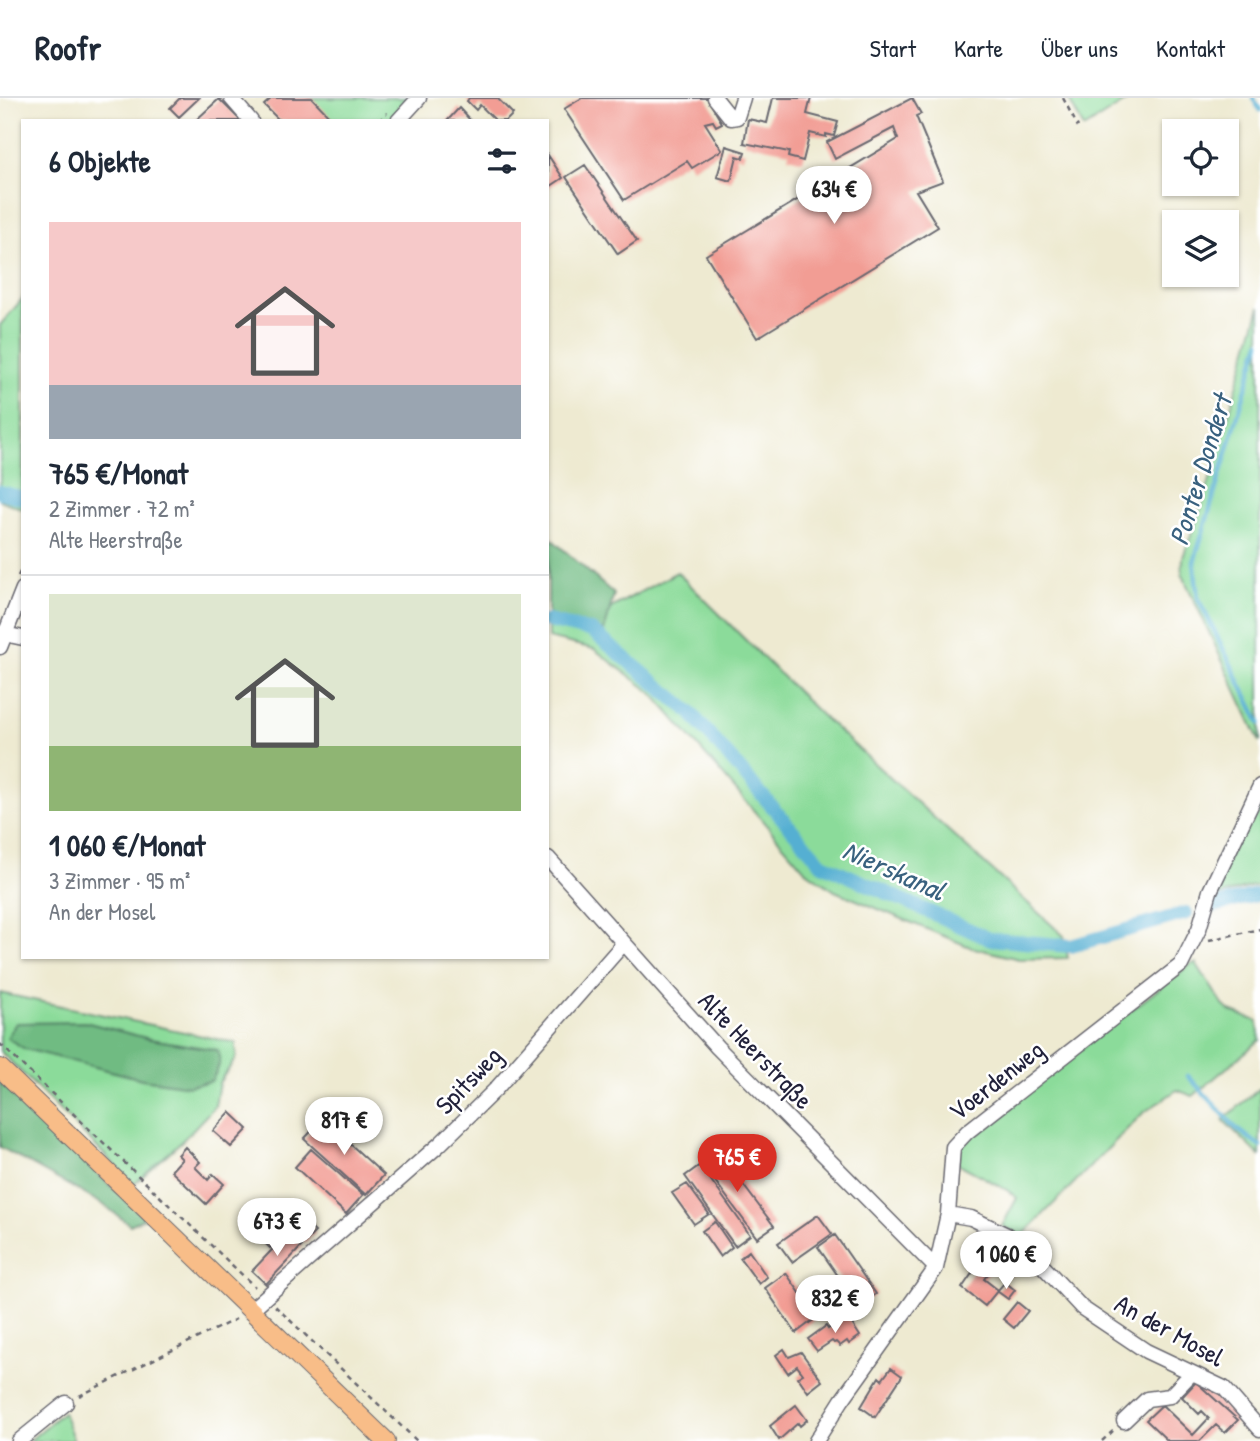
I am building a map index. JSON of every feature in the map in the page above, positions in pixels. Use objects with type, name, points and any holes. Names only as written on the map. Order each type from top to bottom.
[{"type":"main road","points":[[0,1068],[259,1303],[386,1441]]},
{"type":"street","points":[[231,98],[249,119]]},
{"type":"street","points":[[400,119],[419,98]]},
{"type":"street","points":[[715,98],[731,118],[737,117],[743,98]]},
{"type":"street","points":[[21,594],[2,638],[21,638]]},
{"type":"street","name":"Voerdenweg","points":[[816,1441],[936,1268],[948,1213],[953,1147],[1181,965],[1199,929],[1210,891],[1260,786]]},
{"type":"street","name":"Alte Heerstraße","points":[[549,860],[717,1047],[936,1268]]},
{"type":"street","name":"Spitsweg","points":[[259,1303],[440,1143],[495,1090],[624,943]]},
{"type":"street","name":"An der Mosel","points":[[948,1213],[971,1218],[1007,1235],[1040,1263],[1082,1308],[1146,1351],[1224,1388],[1260,1429]]},
{"type":"street","points":[[1124,1421],[1147,1399],[1170,1396],[1192,1373]]},
{"type":"street","points":[[19,1441],[66,1403]]},
{"type":"path","points":[[1063,98],[1078,127]]},
{"type":"path","points":[[1192,944],[1260,929]]},
{"type":"path","points":[[0,1044],[259,1303],[417,1441]]},
{"type":"path","points":[[66,1403],[259,1303]]},
{"type":"path","points":[[1102,1441],[1124,1421]]},
{"type":"green space","points":[[310,98],[420,98],[400,119],[328,119]]},
{"type":"green space","points":[[1068,98],[1131,98],[1084,128]]},
{"type":"green space","points":[[21,300],[21,508],[0,500],[0,325]]},
{"type":"green space","points":[[1260,306],[1260,742],[1182,574],[1183,557],[1205,497]]},
{"type":"green space","points":[[549,537],[614,594],[604,631],[549,615]]},
{"type":"green space","points":[[677,572],[820,714],[1064,936],[1068,958],[1019,959],[970,947],[835,891],[805,870],[652,693],[594,649],[549,638],[549,615],[604,630],[611,608]]},
{"type":"green space","points":[[1260,783],[1260,884],[1211,898]]},
{"type":"green space","points":[[1196,963],[1223,1005],[1230,1011],[1257,1021],[1260,1040],[1193,1096],[1177,1090],[1143,1113],[1022,1236],[1002,1226],[1017,1198],[955,1162],[957,1147],[1191,964]]},
{"type":"green space","points":[[0,993],[236,1043],[236,1058],[219,1083],[215,1106],[184,1139],[134,1184],[0,1051]]},
{"type":"green space","points":[[85,1022],[150,1039],[217,1050],[218,1066],[211,1081],[189,1086],[142,1079],[25,1049],[7,1038],[16,1023]]},
{"type":"green space","points":[[0,1082],[145,1218],[130,1225],[104,1205],[0,1147]]},
{"type":"green space","points":[[1260,1088],[1260,1156],[1223,1120]]},
{"type":"green space","points":[[63,1412],[74,1441],[29,1441]]},
{"type":"building","points":[[180,98],[199,98],[179,117],[170,108]]},
{"type":"building","points":[[272,98],[312,98],[332,119],[278,119],[264,105]]},
{"type":"building","points":[[469,98],[497,98],[513,114],[508,119],[494,119],[480,105],[476,110],[467,101]]},
{"type":"building","points":[[582,98],[707,98],[722,123],[716,126],[713,121],[705,123],[722,150],[692,168],[687,161],[624,200],[564,109]]},
{"type":"building","points":[[773,98],[811,98],[807,114],[838,122],[834,136],[810,133],[803,161],[788,157],[789,152],[744,143],[748,119],[767,123]]},
{"type":"building","points":[[912,98],[921,114],[916,116],[943,181],[916,191],[938,227],[757,338],[706,255],[898,139],[894,128],[835,159],[827,142]]},
{"type":"building","points":[[219,99],[239,119],[197,119]]},
{"type":"building","points":[[459,108],[469,119],[449,119]]},
{"type":"building","points":[[726,146],[745,152],[743,158],[737,156],[731,181],[717,177]]},
{"type":"building","points":[[549,157],[563,178],[549,187]]},
{"type":"building","points":[[585,165],[637,241],[618,254],[566,177]]},
{"type":"building","points":[[230,1112],[248,1129],[231,1147],[213,1131]]},
{"type":"building","points":[[323,1119],[384,1175],[366,1195],[304,1139]]},
{"type":"building","points":[[185,1147],[200,1162],[195,1167],[208,1180],[213,1174],[224,1184],[206,1204],[171,1171],[182,1159],[178,1155]]},
{"type":"building","points":[[311,1149],[363,1195],[346,1214],[295,1167]]},
{"type":"building","points":[[717,1150],[774,1226],[757,1238],[701,1162]]},
{"type":"building","points":[[700,1165],[750,1235],[735,1246],[685,1176]]},
{"type":"building","points":[[687,1184],[709,1214],[694,1224],[672,1193]]},
{"type":"building","points":[[288,1207],[315,1232],[305,1242],[279,1218]]},
{"type":"building","points":[[818,1215],[832,1234],[792,1262],[778,1243]]},
{"type":"building","points":[[715,1222],[732,1247],[720,1257],[702,1231]]},
{"type":"building","points":[[269,1231],[278,1239],[270,1248],[261,1239]]},
{"type":"building","points":[[288,1233],[302,1246],[266,1284],[252,1271]]},
{"type":"building","points":[[985,1233],[1002,1244],[1006,1239],[1026,1254],[1010,1276],[995,1265],[984,1279],[998,1290],[985,1306],[962,1288],[984,1256],[973,1247]]},
{"type":"building","points":[[835,1235],[876,1294],[859,1306],[818,1247]]},
{"type":"building","points":[[749,1251],[767,1277],[759,1284],[740,1258]]},
{"type":"building","points":[[786,1273],[817,1317],[796,1333],[765,1288]]},
{"type":"building","points":[[1005,1282],[1015,1290],[1008,1299],[997,1291]]},
{"type":"building","points":[[1017,1302],[1028,1311],[1014,1328],[1003,1319]]},
{"type":"building","points":[[847,1316],[860,1336],[849,1344],[847,1341],[840,1346],[832,1341],[817,1351],[808,1339]]},
{"type":"building","points":[[784,1349],[789,1357],[801,1352],[822,1381],[808,1392],[798,1377],[803,1374],[797,1366],[788,1373],[776,1355]]},
{"type":"building","points":[[891,1368],[902,1376],[875,1417],[861,1407],[879,1377],[882,1380]]},
{"type":"building","points":[[1196,1382],[1238,1420],[1225,1433],[1216,1425],[1200,1441],[1168,1441],[1146,1420],[1162,1405],[1193,1435],[1209,1418],[1202,1411],[1199,1414],[1182,1397]]},
{"type":"building","points":[[796,1405],[807,1420],[800,1426],[798,1423],[779,1440],[770,1426]]},
{"type":"waterway","name":"Ponter Dondert","points":[[1253,98],[1260,110]]},
{"type":"waterway","name":"Ponter Dondert","points":[[1260,342],[1194,562],[1198,598],[1260,723]]},
{"type":"waterway","name":"Nierskanal","points":[[0,492],[21,497]]},
{"type":"waterway","name":"Nierskanal","points":[[549,621],[592,631],[689,711],[822,864],[990,939],[1071,946],[1186,913]]},
{"type":"waterway","name":"Nierskanal","points":[[1214,906],[1260,894]]},
{"type":"waterway","points":[[1188,1076],[1236,1128],[1260,1146]]}]
